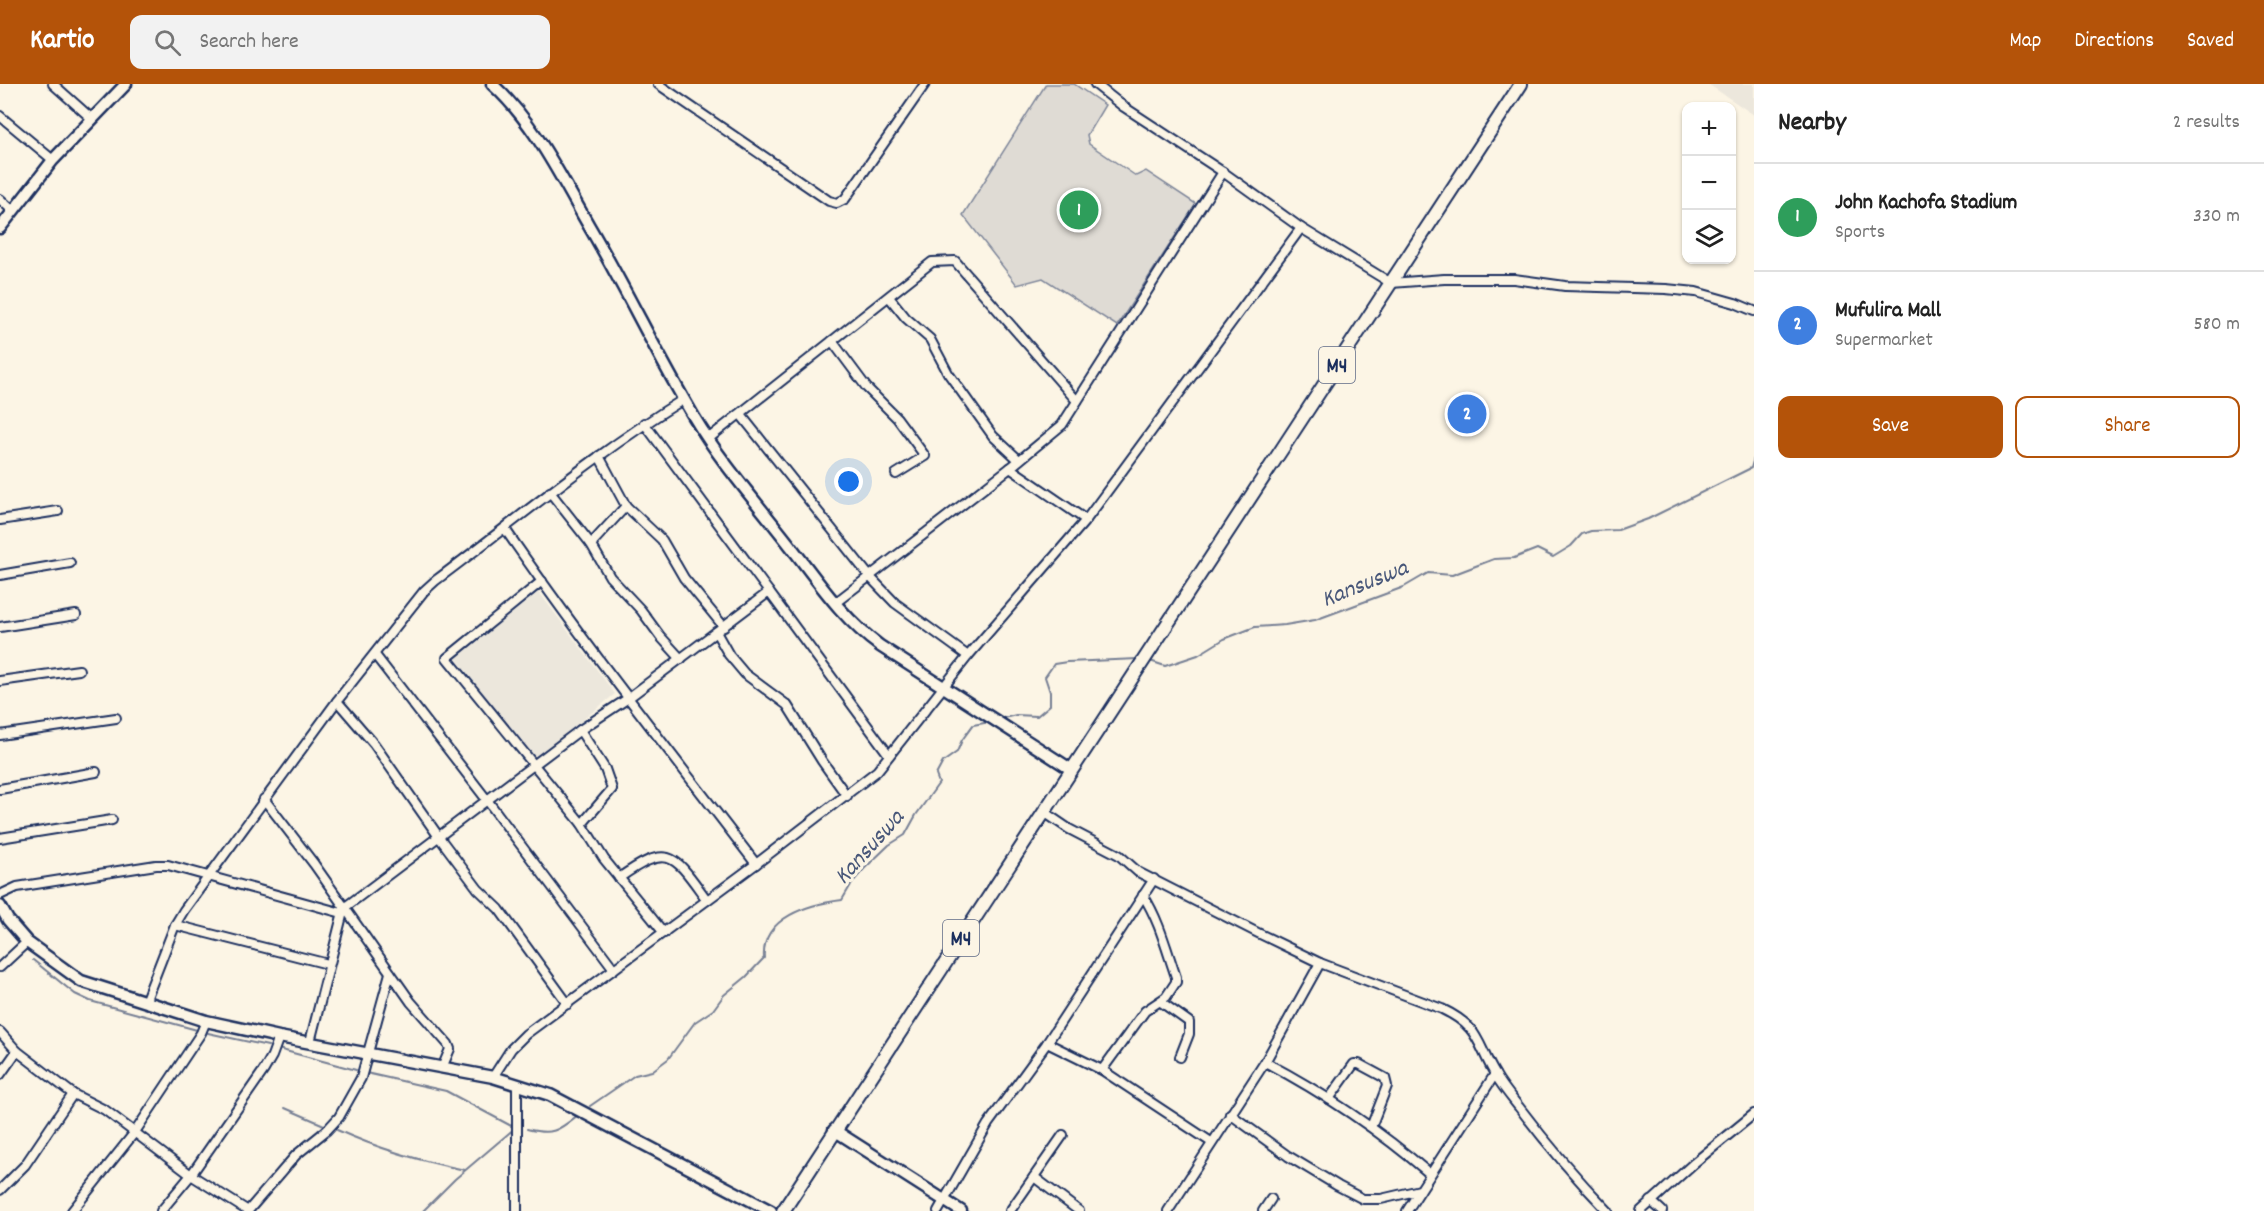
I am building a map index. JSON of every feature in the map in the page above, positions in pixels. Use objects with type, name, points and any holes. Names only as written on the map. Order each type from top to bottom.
[{"type":"main road","name":"M4","points":[[783,1211],[1521,84]]},
{"type":"street","points":[[53,84],[91,118]]},
{"type":"street","points":[[0,228],[53,160],[126,84]]},
{"type":"street","points":[[492,84],[522,114],[538,137],[708,439],[835,603],[866,636],[1072,770]]},
{"type":"street","points":[[658,84],[829,201],[837,203],[845,199],[925,84]]},
{"type":"street","points":[[1095,84],[1124,107],[1223,172],[1302,228],[1391,283],[1444,279],[1514,279],[1565,286],[1666,289],[1696,292],[1735,303],[1754,312]]},
{"type":"street","points":[[0,116],[53,160]]},
{"type":"street","points":[[835,603],[1062,425],[1223,172]]},
{"type":"street","points":[[0,199],[13,211]]},
{"type":"street","points":[[493,1077],[518,1042],[871,776],[968,656],[1086,520],[1302,228]]},
{"type":"street","points":[[708,439],[932,262],[955,261],[1077,400]]},
{"type":"street","points":[[889,297],[906,318],[930,339],[948,373],[993,436],[1019,459]]},
{"type":"street","points":[[832,341],[867,388],[897,418],[925,456],[896,474]]},
{"type":"street","points":[[145,1002],[175,925],[264,799],[338,701],[435,581],[644,423],[684,399]]},
{"type":"street","points":[[741,415],[870,577],[894,603],[968,656]]},
{"type":"street","points":[[644,423],[890,755]]},
{"type":"street","points":[[599,456],[626,506],[662,540],[684,578],[720,629],[729,655],[745,674],[787,705],[847,796]]},
{"type":"street","points":[[1010,468],[1086,520]]},
{"type":"street","points":[[550,492],[591,544],[610,578],[641,610],[668,646],[681,659]]},
{"type":"street","points":[[591,544],[626,506]]},
{"type":"street","points":[[0,520],[58,511]]},
{"type":"street","points":[[505,529],[627,699],[756,864]]},
{"type":"street","points":[[0,575],[70,563]]},
{"type":"street","points":[[542,581],[447,658],[582,824],[619,878],[664,933]]},
{"type":"street","points":[[310,1042],[343,910],[580,730],[627,699],[769,592]]},
{"type":"street","points":[[0,627],[76,615]]},
{"type":"street","points":[[375,655],[614,969]]},
{"type":"street","points":[[0,681],[79,670]]},
{"type":"street","points":[[338,701],[374,744],[439,837],[478,889],[499,909],[568,1004]]},
{"type":"street","points":[[0,735],[116,718]]},
{"type":"street","points":[[580,730],[605,769],[612,789],[582,824]]},
{"type":"street","points":[[0,789],[96,772]]},
{"type":"street","points":[[264,799],[308,856],[343,910],[420,1014],[450,1046],[442,1068]]},
{"type":"street","points":[[1044,812],[1069,829],[1119,855],[1138,872],[1320,963],[1442,1009],[1461,1019],[1476,1034],[1495,1074],[1570,1172],[1608,1211]]},
{"type":"street","points":[[0,838],[112,820]]},
{"type":"street","points":[[619,878],[640,863],[665,856],[680,865],[707,900]]},
{"type":"street","points":[[0,895],[18,887],[168,865],[343,910]]},
{"type":"street","points":[[938,1211],[988,1124],[1047,1043],[1154,879]]},
{"type":"street","points":[[1102,1070],[1145,1011],[1161,1002],[1176,982],[1176,976],[1153,911],[1143,895]]},
{"type":"street","points":[[0,906],[8,920],[27,942],[81,981],[206,1021],[493,1077],[518,1084],[569,1104],[771,1211]]},
{"type":"street","points":[[175,925],[328,964]]},
{"type":"street","points":[[0,967],[27,942]]},
{"type":"street","points":[[1168,1211],[1265,1062],[1320,963]]},
{"type":"street","points":[[0,1032],[17,1051],[73,1094],[105,1110],[190,1175],[248,1211],[296,1155],[339,1118],[361,1078],[390,973]]},
{"type":"street","points":[[1161,1002],[1189,1022],[1189,1034],[1180,1057]]},
{"type":"street","points":[[72,1211],[135,1132],[201,1034],[206,1021]]},
{"type":"street","points":[[161,1211],[190,1175],[264,1070],[279,1037]]},
{"type":"street","points":[[1047,1043],[1102,1070],[1211,1142]]},
{"type":"street","points":[[0,1075],[17,1051]]},
{"type":"street","points":[[1265,1062],[1329,1099],[1371,1127],[1430,1174]]},
{"type":"street","points":[[1329,1099],[1354,1064],[1359,1064],[1385,1078],[1387,1086],[1371,1127]]},
{"type":"street","points":[[1407,1211],[1495,1074]]},
{"type":"street","points":[[517,1211],[518,1084]]},
{"type":"street","points":[[0,1190],[25,1165],[73,1094]]},
{"type":"street","points":[[1230,1114],[1305,1167],[1364,1199],[1381,1199],[1420,1190]]},
{"type":"street","points":[[1641,1211],[1754,1114]]},
{"type":"street","points":[[834,1130],[961,1211]]},
{"type":"street","points":[[1010,1211],[1064,1134]]},
{"type":"street","points":[[1034,1177],[1079,1211]]},
{"type":"street","points":[[1263,1211],[1271,1199]]},
{"type":"street","points":[[1651,1201],[1662,1211]]},
{"type":"shaded area","points":[[1046,84],[1074,84],[1105,105],[1087,135],[1089,144],[1136,176],[1146,171],[1196,204],[1117,326],[1043,278],[1017,285],[963,215]]},
{"type":"shaded area","points":[[1708,84],[1754,84],[1754,115]]},
{"type":"shaded area","points":[[539,592],[615,694],[534,759],[455,657]]},
{"type":"waterway","name":"Kansuswa","points":[[1150,661],[1165,666],[1198,655],[1224,639],[1255,627],[1315,620],[1404,587],[1428,573],[1452,575],[1494,559],[1514,558],[1537,549],[1553,557],[1571,546],[1582,534],[1591,531],[1618,530],[1648,519],[1751,468],[1754,458]]},
{"type":"waterway","name":"Kansuswa","points":[[1004,718],[1016,715],[1037,716],[1050,705],[1050,692],[1045,677],[1054,664],[1138,659]]},
{"type":"waterway","name":"Kansuswa","points":[[590,1106],[635,1075],[652,1071],[668,1059],[695,1022],[713,1010],[724,995],[764,958],[765,944],[770,932],[779,923],[802,909],[842,900],[864,869],[889,845],[905,835],[939,783],[936,775],[943,762],[957,752],[962,740],[973,725],[990,722]]},
{"type":"waterway","points":[[33,960],[75,994],[90,1001],[197,1030]]},
{"type":"waterway","points":[[208,1033],[268,1046]]},
{"type":"waterway","points":[[278,1049],[356,1070]]},
{"type":"waterway","points":[[366,1073],[446,1091],[515,1128],[455,1179],[423,1211]]},
{"type":"waterway","points":[[285,1108],[324,1125]]},
{"type":"waterway","name":"Kansuswa","points":[[527,1129],[550,1132],[578,1115]]},
{"type":"waterway","points":[[337,1130],[400,1154],[465,1170]]},
{"type":"place","name":"John Kachofa Stadium","points":[[1079,210]]},
{"type":"place","name":"Mufulira Mall","points":[[1467,414]]}]
